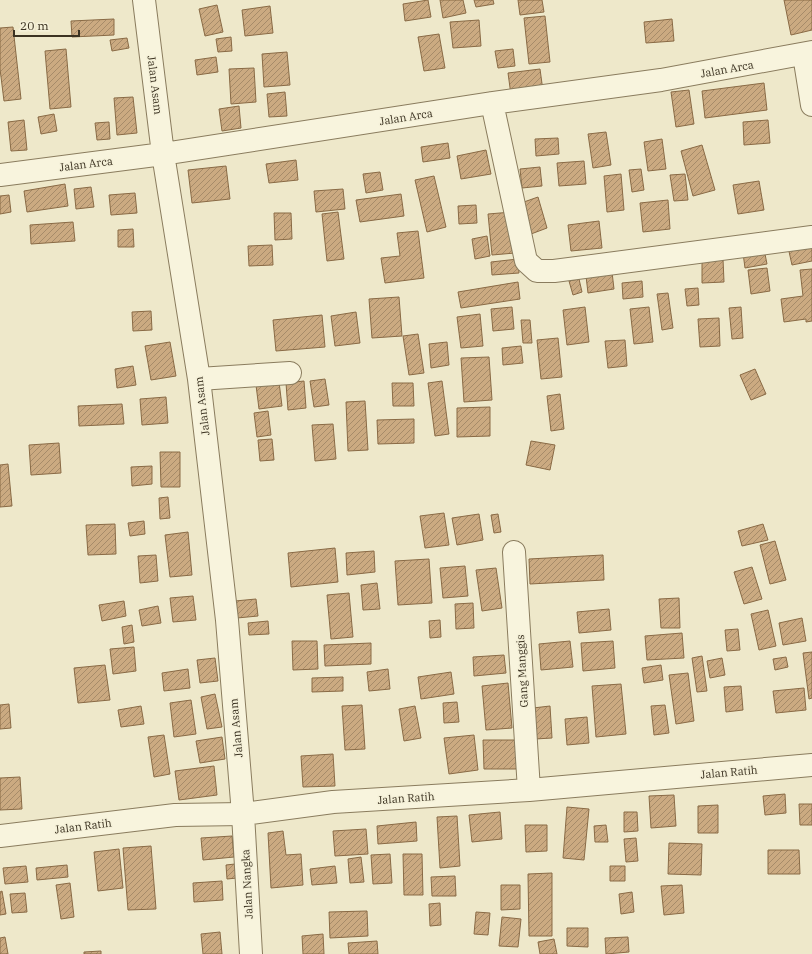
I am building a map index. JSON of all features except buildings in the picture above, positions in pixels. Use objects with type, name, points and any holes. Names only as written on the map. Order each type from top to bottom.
[{"type":"street","name":"Jalan Asam","points":[[144,0],[163,154],[199,379],[227,620],[243,814]]},
{"type":"street","name":"Jalan Arca","points":[[0,175],[163,154],[492,103],[661,80],[808,54]]},
{"type":"street","points":[[808,54],[812,105]]},
{"type":"street","points":[[492,103],[526,261],[537,271],[554,271],[812,237]]},
{"type":"street","points":[[199,379],[290,373]]},
{"type":"street","name":"Gang Manggis","points":[[514,552],[528,790]]},
{"type":"street","name":"Jalan Ratih","points":[[0,836],[175,815],[243,814],[333,802],[528,790],[812,765]]},
{"type":"street","name":"Jalan Nangka","points":[[243,814],[251,954]]}]
